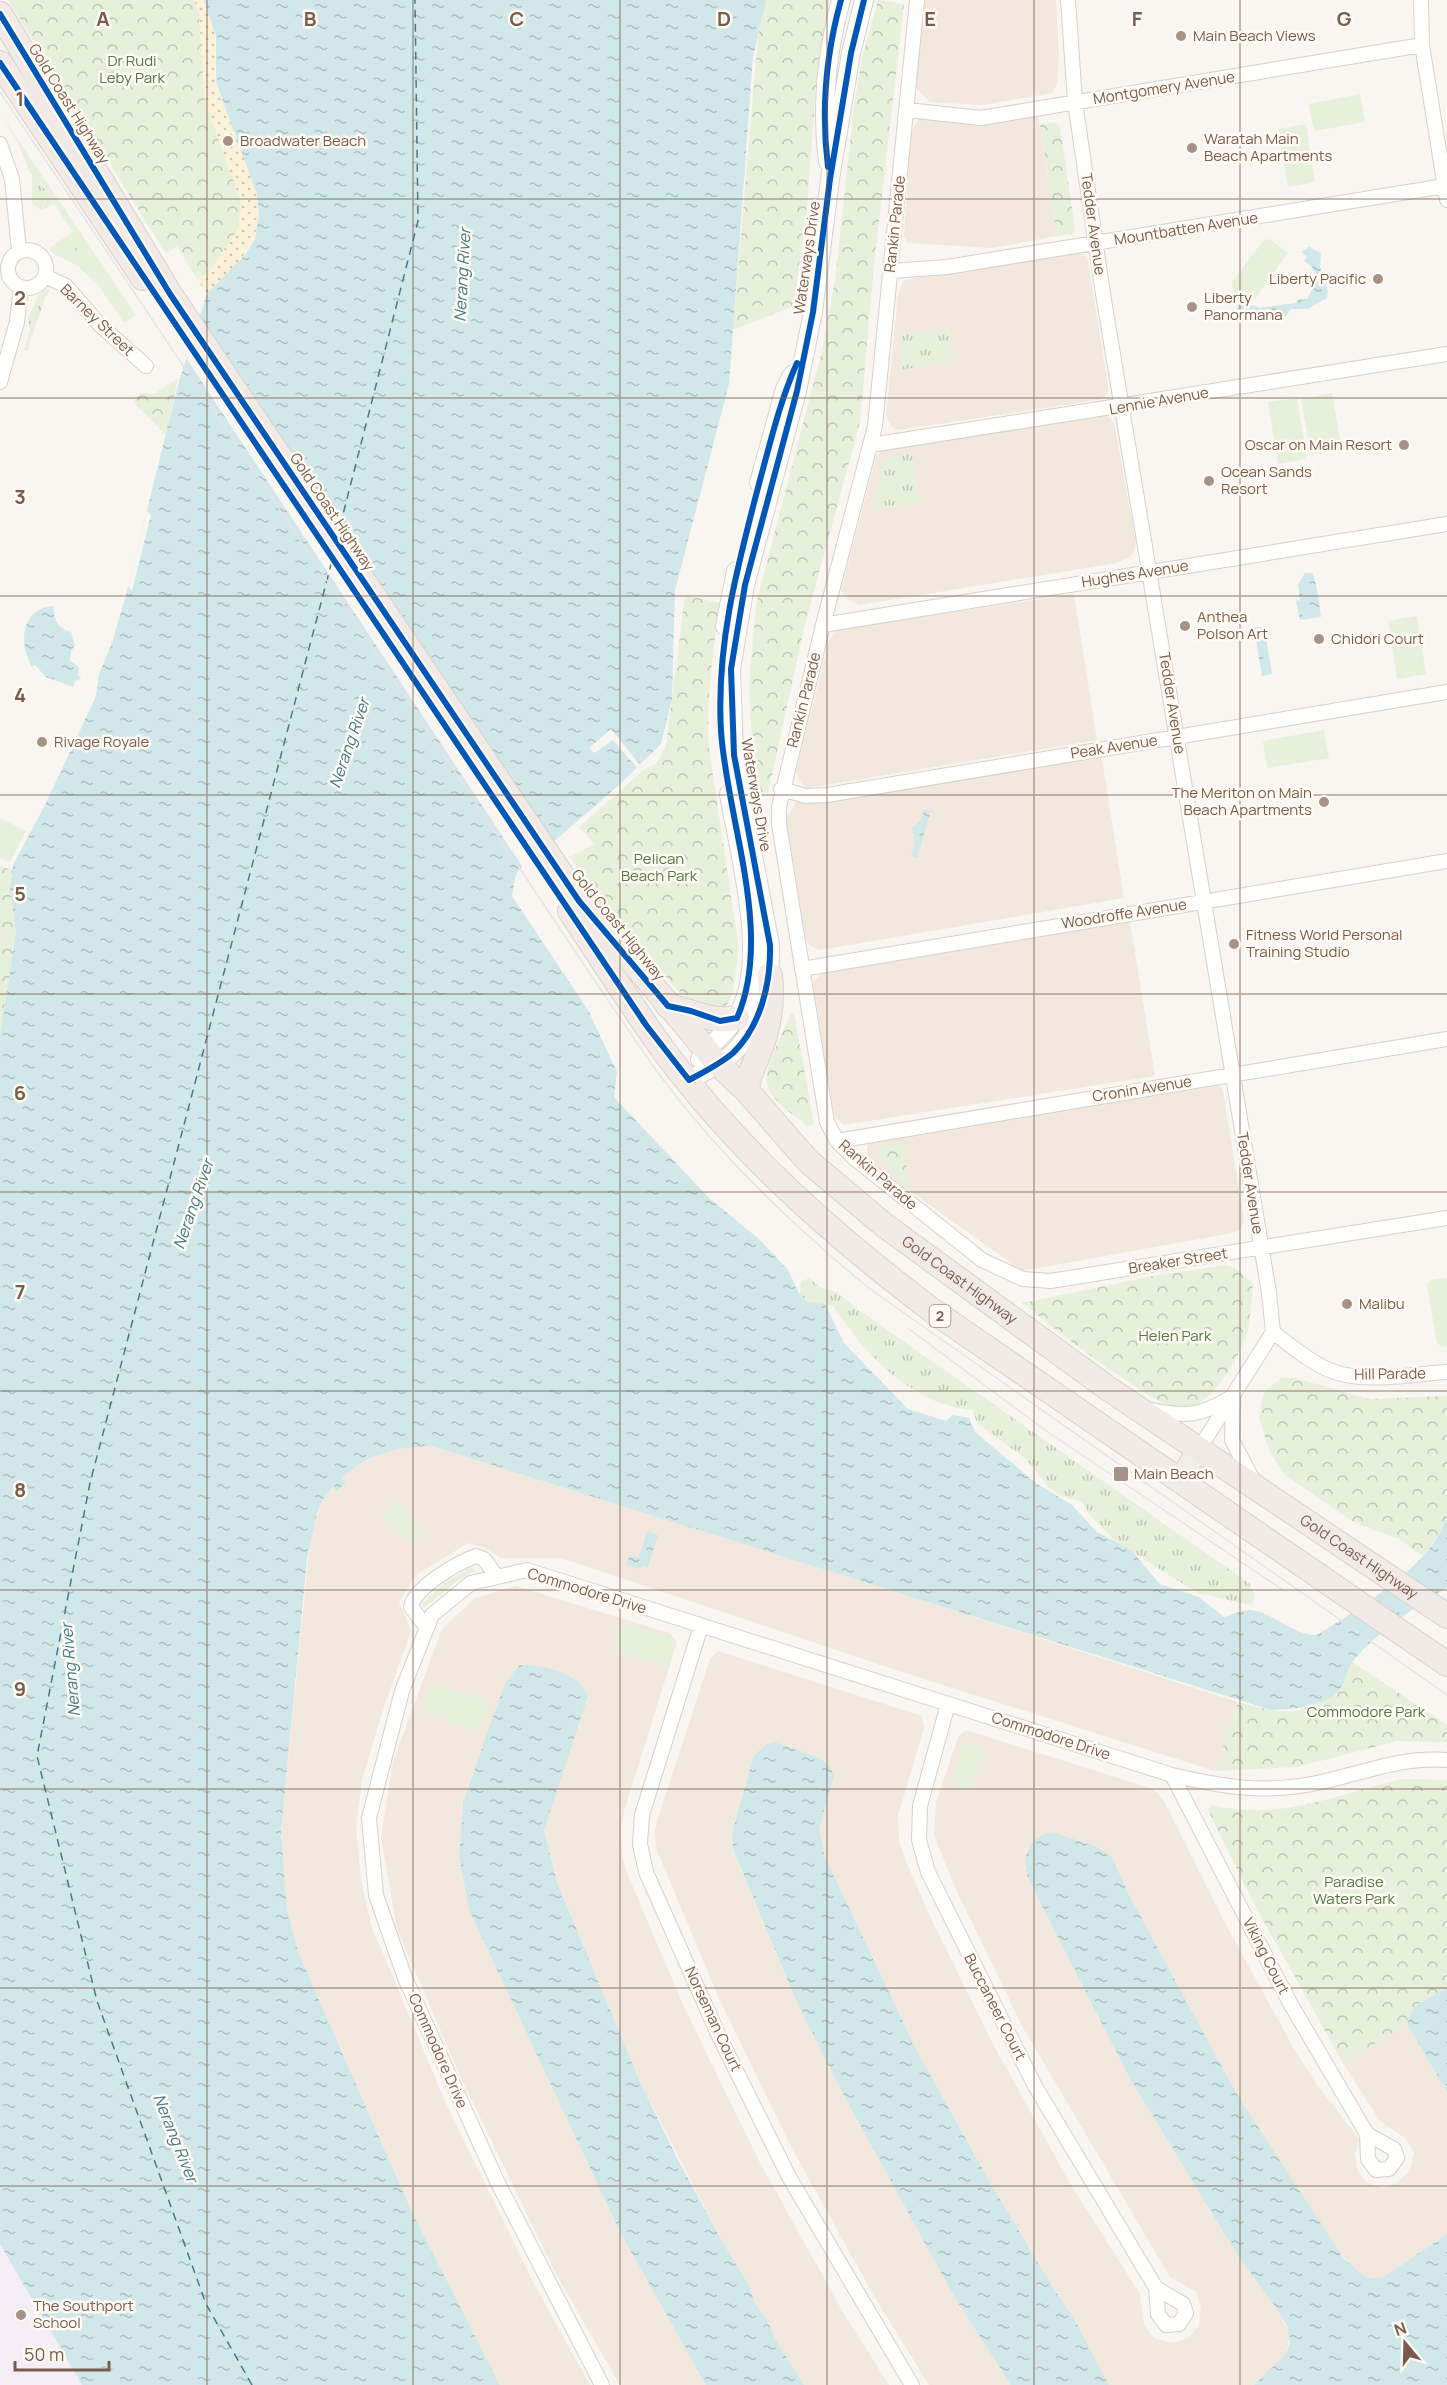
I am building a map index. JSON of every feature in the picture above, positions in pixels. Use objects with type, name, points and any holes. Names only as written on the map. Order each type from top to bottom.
[{"type":"highway","name":"Gold Coast Highway","points":[[0,14],[164,297]]},
{"type":"highway","name":"Gold Coast Highway","points":[[0,63],[164,297],[552,872],[646,1024],[688,1080],[770,1172],[891,1279],[1178,1481],[1447,1664]]},
{"type":"highway","name":"Gold Coast Highway","points":[[552,872],[712,1057],[747,1091],[808,1161],[884,1225],[1137,1407],[1447,1615]]},
{"type":"highway","points":[[747,1091],[747,1078],[759,1053],[769,1018],[772,997],[770,975]]},
{"type":"highway","points":[[668,1006],[720,1021],[736,1018]]},
{"type":"main road","points":[[1178,1481],[1200,1449]]},
{"type":"street","name":"Waterways Drive","points":[[830,179],[825,134],[826,77],[832,35],[841,0]]},
{"type":"street","name":"Waterways Drive","points":[[712,1057],[739,1046],[748,1031],[770,975],[768,935],[734,755],[731,669],[745,585],[798,391],[851,53],[864,0]]},
{"type":"street","name":"Rankin Parade","points":[[917,0],[875,426],[781,789],[778,824],[827,1122],[837,1140],[854,1158],[982,1260],[1023,1279],[1050,1281]]},
{"type":"street","name":"Tedder Avenue","points":[[1068,0],[1075,102],[1273,1332]]},
{"type":"street","points":[[1421,0],[1422,45],[1447,200]]},
{"type":"street","name":"Montgomery Avenue","points":[[907,110],[981,118],[1422,45]]},
{"type":"street","points":[[0,144],[12,179],[19,251]]},
{"type":"street","name":"Mountbatten Avenue","points":[[891,270],[947,267],[1445,186]]},
{"type":"street","points":[[31,249],[41,254],[46,264],[45,276],[33,287],[21,287],[10,277],[8,267],[12,257],[19,251],[31,249]]},
{"type":"street","name":"Barney Street","points":[[45,276],[66,286],[100,325],[146,366]]},
{"type":"street","points":[[0,382],[17,322],[21,287]]},
{"type":"street","name":"Waterways Drive","points":[[712,1057],[745,999],[751,969],[752,937],[723,759],[719,689],[722,642],[729,598],[776,420],[785,389],[807,341]]},
{"type":"street","name":"Lennie Avenue","points":[[871,446],[1447,354]]},
{"type":"street","name":"Hughes Avenue","points":[[823,625],[1447,524]]},
{"type":"street","name":"Peak Avenue","points":[[781,789],[806,796],[827,795],[1447,692]]},
{"type":"street","name":"Woodroffe Avenue","points":[[802,969],[1447,861]]},
{"type":"street","name":"Cronin Avenue","points":[[837,1140],[1447,1039]]},
{"type":"street","points":[[688,1080],[712,1057]]},
{"type":"street","name":"Breaker Street","points":[[1050,1281],[1447,1218]]},
{"type":"street","points":[[1200,1449],[1273,1332]]},
{"type":"street","name":"Hill Parade","points":[[1273,1332],[1312,1361],[1329,1370],[1345,1374],[1363,1376],[1447,1372]]},
{"type":"street","points":[[1137,1407],[1173,1415],[1194,1415],[1210,1410],[1234,1395]]},
{"type":"street","points":[[1234,1395],[1231,1423],[1233,1440],[1258,1489]]},
{"type":"street","points":[[427,1628],[411,1607],[418,1593],[460,1562],[476,1556],[484,1559],[497,1577]]},
{"type":"street","name":"Commodore Drive","points":[[602,2385],[497,2181],[405,1978],[376,1896],[369,1818],[402,1691],[432,1615],[471,1583],[527,1570],[1172,1775],[1222,1787],[1255,1790],[1317,1783],[1404,1761],[1447,1760]]},
{"type":"street","name":"Norseman Court","points":[[701,1626],[642,1815],[640,1844],[646,1872],[719,2036],[789,2177],[912,2385]]},
{"type":"street","name":"Buccaneer Court","points":[[948,1704],[920,1806],[919,1840],[928,1872],[1035,2086],[1156,2288]]},
{"type":"street","name":"Viking Court","points":[[1172,1775],[1290,2003],[1367,2134]]},
{"type":"shaded area","points":[[923,0],[1056,0],[1059,55],[1057,84],[1052,93],[982,105],[930,102],[915,87]]},
{"type":"shaded area","points":[[1038,113],[1057,236],[992,248],[908,243],[904,236],[911,133],[918,119]]},
{"type":"shaded area","points":[[1074,252],[1084,254],[1088,261],[1108,387],[1108,393],[1103,399],[899,430],[892,427],[886,417],[898,295],[904,280]]},
{"type":"shaded area","points":[[1095,414],[1107,416],[1114,423],[1136,543],[1132,555],[1117,563],[859,605],[847,599],[841,591],[876,457],[881,450]]},
{"type":"shaded area","points":[[1074,594],[1097,740],[807,788],[801,783],[796,772],[829,641],[834,634],[842,629]]},
{"type":"shaded area","points":[[1101,753],[1124,898],[820,950],[812,947],[806,940],[786,818],[797,801]]},
{"type":"shaded area","points":[[1130,922],[1155,1076],[843,1125],[834,1114],[813,983],[821,973]]},
{"type":"shaded area","points":[[1211,1082],[1218,1084],[1223,1091],[1244,1220],[1240,1230],[1232,1233],[1022,1271],[870,1162],[867,1155],[867,1146],[871,1139]]},
{"type":"shaded area","points":[[408,1446],[432,1446],[529,1474],[1238,1702],[1215,1771],[902,1672],[561,1558],[501,1558],[483,1547],[468,1543],[416,1575],[399,1602],[411,1631],[381,1716],[362,1780],[356,1827],[361,1880],[371,1925],[447,2106],[535,2286],[590,2385],[500,2385],[412,2212],[299,1954],[287,1909],[281,1832],[311,1532],[323,1499],[334,1487],[338,1491],[345,1483],[341,1478],[354,1467],[388,1450]]},
{"type":"shaded area","points":[[516,1586],[669,1633],[677,1642],[624,1811],[621,1830],[622,1854],[627,1873],[684,2007],[760,2163],[844,2314],[889,2385],[804,2385],[777,2342],[766,2318],[755,2304],[749,2285],[722,2241],[640,2082],[557,1882],[544,1830],[561,1775],[463,1803],[459,1857],[469,1910],[620,2232],[706,2385],[620,2385],[556,2274],[461,2078],[397,1929],[381,1837],[393,1762],[442,1629],[475,1598]]},
{"type":"shaded area","points":[[718,1651],[922,1716],[924,1728],[898,1816],[899,1841],[905,1859],[926,1908],[992,2042],[1068,2180],[1140,2294],[1144,2325],[1154,2338],[1172,2343],[1187,2339],[1199,2326],[1201,2308],[1196,2292],[1170,2277],[1022,2026],[954,1885],[934,1835],[936,1802],[958,1737],[966,1730],[1153,1789],[1164,1801],[1224,1921],[1294,2049],[1315,2082],[1360,2140],[1355,2154],[1357,2170],[1366,2182],[1383,2188],[1397,2183],[1410,2170],[1414,2152],[1405,2138],[1380,2121],[1343,2063],[1407,2024],[1447,2092],[1447,2234],[1384,2277],[1367,2278],[1357,2272],[1333,2245],[1238,2096],[1129,1895],[1112,1857],[1024,1867],[1129,2077],[1238,2256],[1277,2309],[1290,2334],[1286,2355],[1254,2385],[1109,2385],[1076,2322],[988,2179],[916,2049],[825,1857],[819,1828],[827,1761],[775,1742],[754,1755],[733,1829],[734,1853],[798,2005],[843,2094],[955,2298],[1011,2385],[929,2385],[874,2296],[791,2147],[717,1994],[656,1848],[655,1831],[659,1815],[710,1659]]},
{"type":"shaded area","name":"The Southport School","points":[[0,2244],[82,2385],[0,2385]]},
{"type":"green space","name":"Dr Rudi Leby Park","points":[[8,0],[194,0],[199,15],[205,102],[242,204],[237,230],[209,272],[197,279],[177,246],[166,254]]},
{"type":"green space","points":[[764,0],[829,0],[817,74],[807,206],[794,306],[733,330],[758,37]]},
{"type":"green space","points":[[878,0],[904,4],[874,265],[860,422],[805,624],[768,793],[755,792],[749,687],[756,604],[822,351],[835,280],[854,107],[862,58]]},
{"type":"green space","points":[[1360,94],[1365,122],[1314,131],[1309,104]]},
{"type":"green space","points":[[0,113],[136,315],[124,323],[96,282],[87,275],[88,265],[77,247],[56,255],[50,251],[51,247],[73,232],[54,204],[41,210],[46,201],[45,187],[30,173],[17,141]]},
{"type":"green space","points":[[1055,122],[1060,127],[1075,229],[1072,234],[1057,236],[1040,124]]},
{"type":"green space","points":[[1306,124],[1315,182],[1288,187],[1278,129]]},
{"type":"green space","points":[[32,172],[48,194],[41,210],[32,203]]},
{"type":"green space","points":[[1270,239],[1288,253],[1254,300],[1248,301],[1233,291],[1232,282],[1263,241]]},
{"type":"green space","points":[[77,247],[88,265],[87,275],[78,266],[56,255]]},
{"type":"green space","points":[[44,290],[50,290],[45,298],[27,351],[24,349],[30,329],[28,318],[39,294]]},
{"type":"green space","points":[[949,327],[955,361],[899,370],[902,335]]},
{"type":"green space","points":[[178,378],[166,435],[133,402],[140,393],[154,394]]},
{"type":"green space","points":[[1332,393],[1342,450],[1311,455],[1301,399]]},
{"type":"green space","points":[[1297,398],[1307,459],[1278,464],[1268,402]]},
{"type":"green space","points":[[912,453],[920,503],[872,511],[884,462],[889,457]]},
{"type":"green space","name":"Pelican Beach Park","points":[[685,595],[720,603],[709,694],[708,730],[739,950],[733,991],[728,1003],[721,1010],[690,1000],[674,987],[648,953],[608,914],[570,857],[594,844],[579,827],[645,769],[656,764],[666,747]]},
{"type":"green space","points":[[1417,616],[1426,674],[1397,679],[1388,621]]},
{"type":"green space","points":[[1324,730],[1329,758],[1267,768],[1263,741]]},
{"type":"green space","points":[[0,818],[26,831],[9,863],[0,858]]},
{"type":"green space","points":[[0,865],[12,871],[10,889],[16,932],[0,1036]]},
{"type":"green space","points":[[791,1013],[794,1013],[814,1124],[807,1126],[779,1103],[767,1085],[771,1060]]},
{"type":"green space","points":[[903,1143],[910,1189],[885,1165],[879,1153],[878,1146]]},
{"type":"green space","name":"Helen Park","points":[[1226,1265],[1237,1269],[1253,1284],[1248,1330],[1232,1366],[1223,1379],[1202,1401],[1192,1407],[1174,1407],[1149,1395],[1090,1355],[1023,1303],[1153,1276]]},
{"type":"green space","points":[[809,1278],[821,1288],[837,1292],[856,1308],[1250,1584],[1255,1597],[1251,1605],[1197,1593],[1114,1540],[1090,1515],[1082,1502],[1059,1495],[1047,1486],[1027,1460],[977,1423],[973,1410],[951,1406],[910,1388],[875,1359],[833,1306],[808,1302],[800,1295],[801,1282]]},
{"type":"green space","points":[[1447,1278],[1447,1346],[1442,1347],[1437,1343],[1427,1285],[1431,1280]]},
{"type":"green space","points":[[1282,1378],[1295,1378],[1369,1399],[1447,1396],[1447,1514],[1444,1528],[1423,1556],[1399,1539],[1355,1523],[1285,1475],[1270,1453],[1259,1418],[1264,1392]]},
{"type":"green space","points":[[395,1499],[426,1532],[410,1546],[380,1512]]},
{"type":"green space","points":[[471,1567],[475,1571],[457,1581],[424,1608],[422,1604],[445,1583]]},
{"type":"green space","points":[[622,1622],[672,1637],[675,1645],[668,1667],[613,1651]]},
{"type":"green space","name":"Commodore Park","points":[[1352,1662],[1447,1725],[1447,1742],[1397,1741],[1297,1767],[1215,1771],[1238,1702],[1278,1711],[1308,1708],[1326,1694]]},
{"type":"green space","points":[[435,1684],[487,1700],[489,1705],[482,1728],[477,1731],[424,1713],[423,1708],[429,1686]]},
{"type":"green space","points":[[965,1742],[985,1748],[971,1791],[951,1785]]},
{"type":"green space","name":"Paradise Waters Park","points":[[1402,1779],[1447,1780],[1447,1987],[1414,2007],[1407,2024],[1343,2063],[1254,1904],[1208,1810],[1212,1805],[1261,1810],[1285,1808]]},
{"type":"sand","name":"Broadwater Beach","points":[[194,0],[204,0],[213,19],[217,85],[250,173],[259,213],[256,231],[247,250],[207,294],[197,279],[209,272],[237,230],[222,152],[205,102],[199,15]]},
{"type":"water","name":"Nerang River","points":[[204,0],[766,0],[753,57],[729,384],[675,590],[672,699],[661,744],[620,784],[558,838],[525,862],[516,874],[512,896],[588,1010],[617,1072],[614,1097],[708,1197],[760,1240],[788,1270],[800,1295],[808,1302],[825,1304],[844,1343],[908,1409],[946,1421],[953,1415],[969,1418],[975,1432],[1037,1484],[1071,1504],[1097,1532],[1131,1550],[1160,1584],[1199,1597],[1224,1617],[1251,1610],[1268,1615],[1300,1632],[1317,1635],[1394,1583],[1412,1567],[1429,1550],[1447,1514],[1447,1587],[1385,1630],[1363,1650],[1349,1667],[1337,1693],[1310,1706],[1271,1710],[432,1446],[384,1453],[362,1463],[342,1478],[346,1483],[337,1491],[333,1487],[323,1499],[317,1513],[307,1559],[281,1832],[287,1909],[299,1954],[412,2212],[500,2385],[82,2385],[0,2244],[0,1036],[16,932],[10,889],[13,865],[44,807],[96,696],[99,674],[112,643],[126,595],[179,381],[207,294],[245,255],[255,239],[259,215],[257,194],[216,82],[216,36]]},
{"type":"water","points":[[1309,247],[1321,253],[1320,267],[1328,291],[1327,298],[1307,309],[1291,309],[1286,316],[1264,320],[1262,316],[1253,319],[1241,316],[1237,309],[1239,300],[1248,306],[1254,305],[1259,308],[1296,303],[1299,299],[1307,299],[1316,283],[1313,281],[1316,276],[1312,267],[1304,261],[1307,257],[1301,252]]},
{"type":"water","points":[[1305,573],[1312,573],[1321,617],[1300,620],[1296,601],[1300,600],[1298,584]]},
{"type":"water","points":[[54,606],[57,623],[71,632],[75,646],[71,651],[70,660],[79,668],[78,674],[81,679],[75,681],[73,687],[46,677],[35,665],[32,667],[25,648],[25,628],[29,620],[43,608]]},
{"type":"water","points":[[1264,626],[1272,674],[1262,676],[1254,628]]},
{"type":"water","points":[[924,810],[931,811],[917,858],[911,856],[915,842],[912,828],[921,820]]},
{"type":"water","points":[[647,1531],[658,1535],[648,1567],[643,1566],[640,1569],[626,1565],[630,1555],[639,1558]]},
{"type":"water","points":[[520,1665],[550,1668],[569,1676],[577,1681],[588,1696],[544,1830],[557,1882],[640,2082],[676,2156],[722,2241],[749,2285],[755,2304],[766,2318],[777,2342],[804,2385],[706,2385],[620,2232],[469,1910],[459,1857],[463,1803],[505,1683]]},
{"type":"water","points":[[775,1742],[820,1758],[830,1766],[834,1776],[819,1828],[825,1857],[916,2049],[988,2179],[1076,2322],[1109,2385],[1011,2385],[955,2298],[843,2094],[798,2005],[734,1852],[733,1829],[754,1755],[767,1744]]},
{"type":"water","points":[[1052,1832],[1095,1846],[1112,1857],[1129,1895],[1238,2096],[1344,2259],[1367,2278],[1384,2277],[1447,2234],[1447,2385],[1254,2385],[1286,2354],[1290,2342],[1288,2328],[1277,2309],[1238,2256],[1129,2077],[1028,1878],[1026,1856],[1032,1843],[1044,1834]]},
{"type":"water","points":[[1447,1987],[1447,2092],[1407,2024],[1414,2007]]},
{"type":"pier","points":[[197,316],[551,847],[524,869],[184,355]]},
{"type":"pier","points":[[147,511],[151,515],[132,591],[128,586]]},
{"type":"pier","points":[[611,729],[640,765],[637,768],[613,740],[594,753],[589,748]]},
{"type":"ferry route","points":[[340,526],[418,221],[415,0]]},
{"type":"ferry route","points":[[252,2385],[206,2304],[97,2001],[37,1756],[90,1483],[333,557]]},
{"type":"tram line","points":[[0,92],[601,990],[661,1077],[733,1163],[813,1241],[870,1289],[1447,1695]]},
{"type":"tram line","points":[[909,1329],[1042,1428],[1283,1590]]},
{"type":"cycle path","points":[[828,167],[825,125],[826,83],[841,0]]},
{"type":"cycle path","points":[[0,63],[646,1025],[689,1080],[723,1061],[743,1042],[757,1017],[769,974],[770,945],[734,755],[731,669],[745,585],[797,391],[813,312],[830,179],[851,53],[864,0]]},
{"type":"cycle path","points":[[0,14],[170,294],[579,901],[668,1006],[720,1021],[737,1018],[747,985],[751,950],[750,914],[745,876],[721,731],[720,698],[725,635],[730,604],[760,480],[781,406],[797,363]]},
{"type":"place","name":"Main Beach Views","points":[[1181,36]]},
{"type":"place","name":"Broadwater Beach","points":[[228,141]]},
{"type":"place","name":"Waratah Main Beach Apartments","points":[[1192,148]]},
{"type":"place","name":"Liberty Pacific","points":[[1378,279]]},
{"type":"place","name":"Liberty Panormana","points":[[1192,307]]},
{"type":"place","name":"Oscar on Main Resort","points":[[1404,445]]},
{"type":"place","name":"Ocean Sands Resort","points":[[1209,481]]},
{"type":"place","name":"Anthea Polson Art","points":[[1185,626]]},
{"type":"place","name":"Chidori Court","points":[[1319,639]]},
{"type":"place","name":"Rivage Royale","points":[[42,742]]},
{"type":"place","name":"The Meriton on Main Beach Apartments","points":[[1324,802]]},
{"type":"place","name":"Fitness World Personal Training Studio","points":[[1234,944]]},
{"type":"place","name":"Malibu","points":[[1347,1304]]},
{"type":"place","name":"Main Beach","points":[[1121,1474]]},
{"type":"place","name":"The Southport School","points":[[21,2315]]}]
